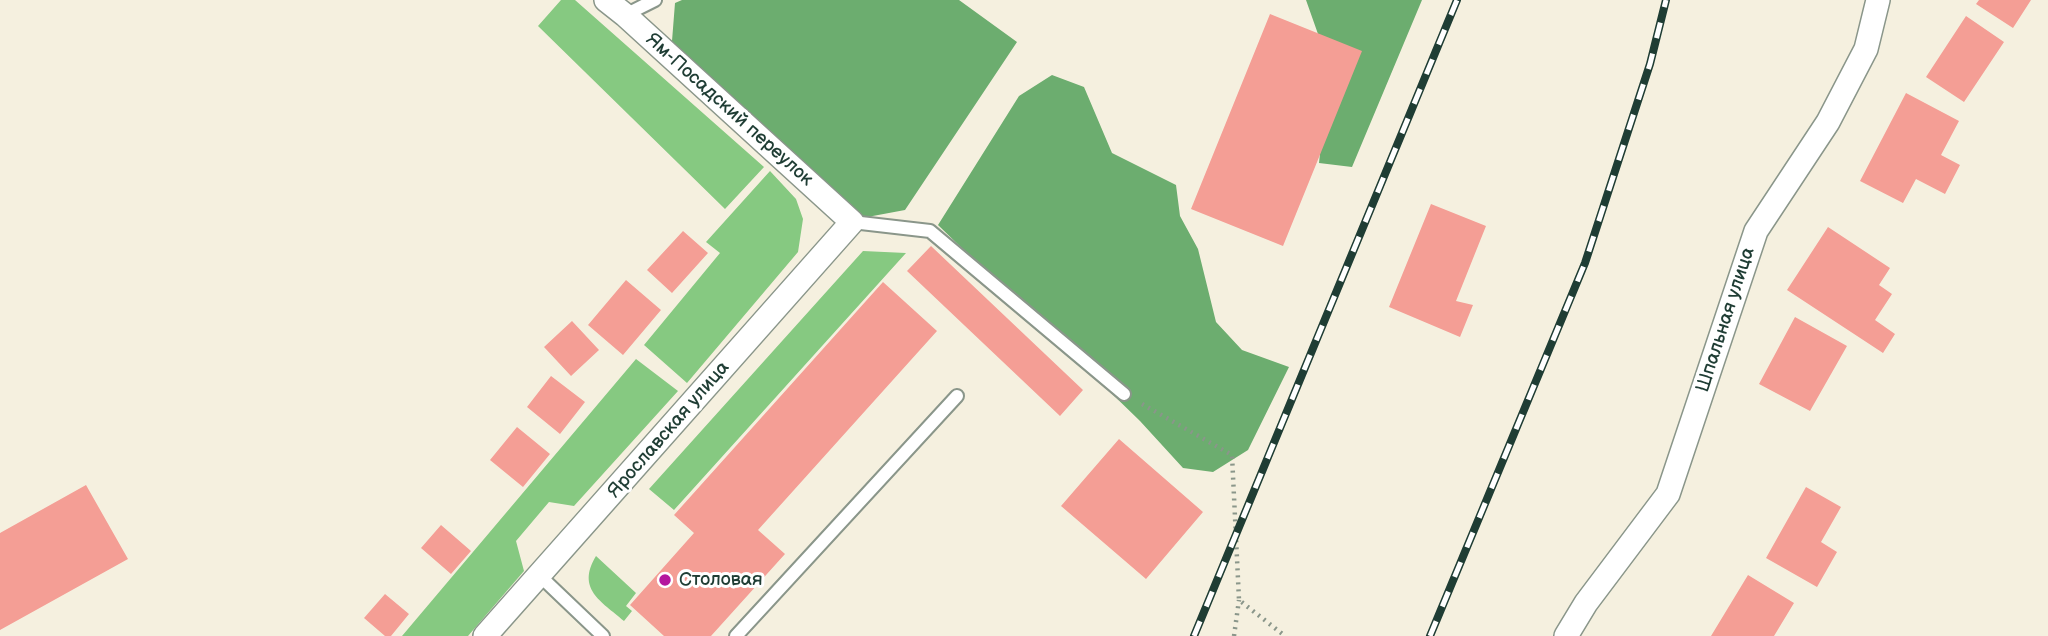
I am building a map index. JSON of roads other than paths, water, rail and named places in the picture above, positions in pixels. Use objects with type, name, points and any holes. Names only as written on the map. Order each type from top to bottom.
[{"type":"street","name":"Ям-Посадский переулок","points":[[606,0],[852,222]]},
{"type":"street","name":"Шпальная улица","points":[[1566,636],[1586,603],[1668,494],[1756,231],[1828,122],[1866,49],[1878,0]]},
{"type":"street","name":"Ярославская улица","points":[[485,636],[852,222]]},
{"type":"lane","points":[[625,15],[655,0]]},
{"type":"lane","points":[[852,222],[930,231],[1124,394]]},
{"type":"lane","points":[[736,636],[957,396]]},
{"type":"lane","points":[[539,575],[603,636]]},
{"type":"railway","points":[[1194,636],[1457,0]]},
{"type":"railway","points":[[1430,636],[1585,263],[1650,64],[1666,0]]},
{"type":"place","name":"Столовая","points":[[665,580]]}]
